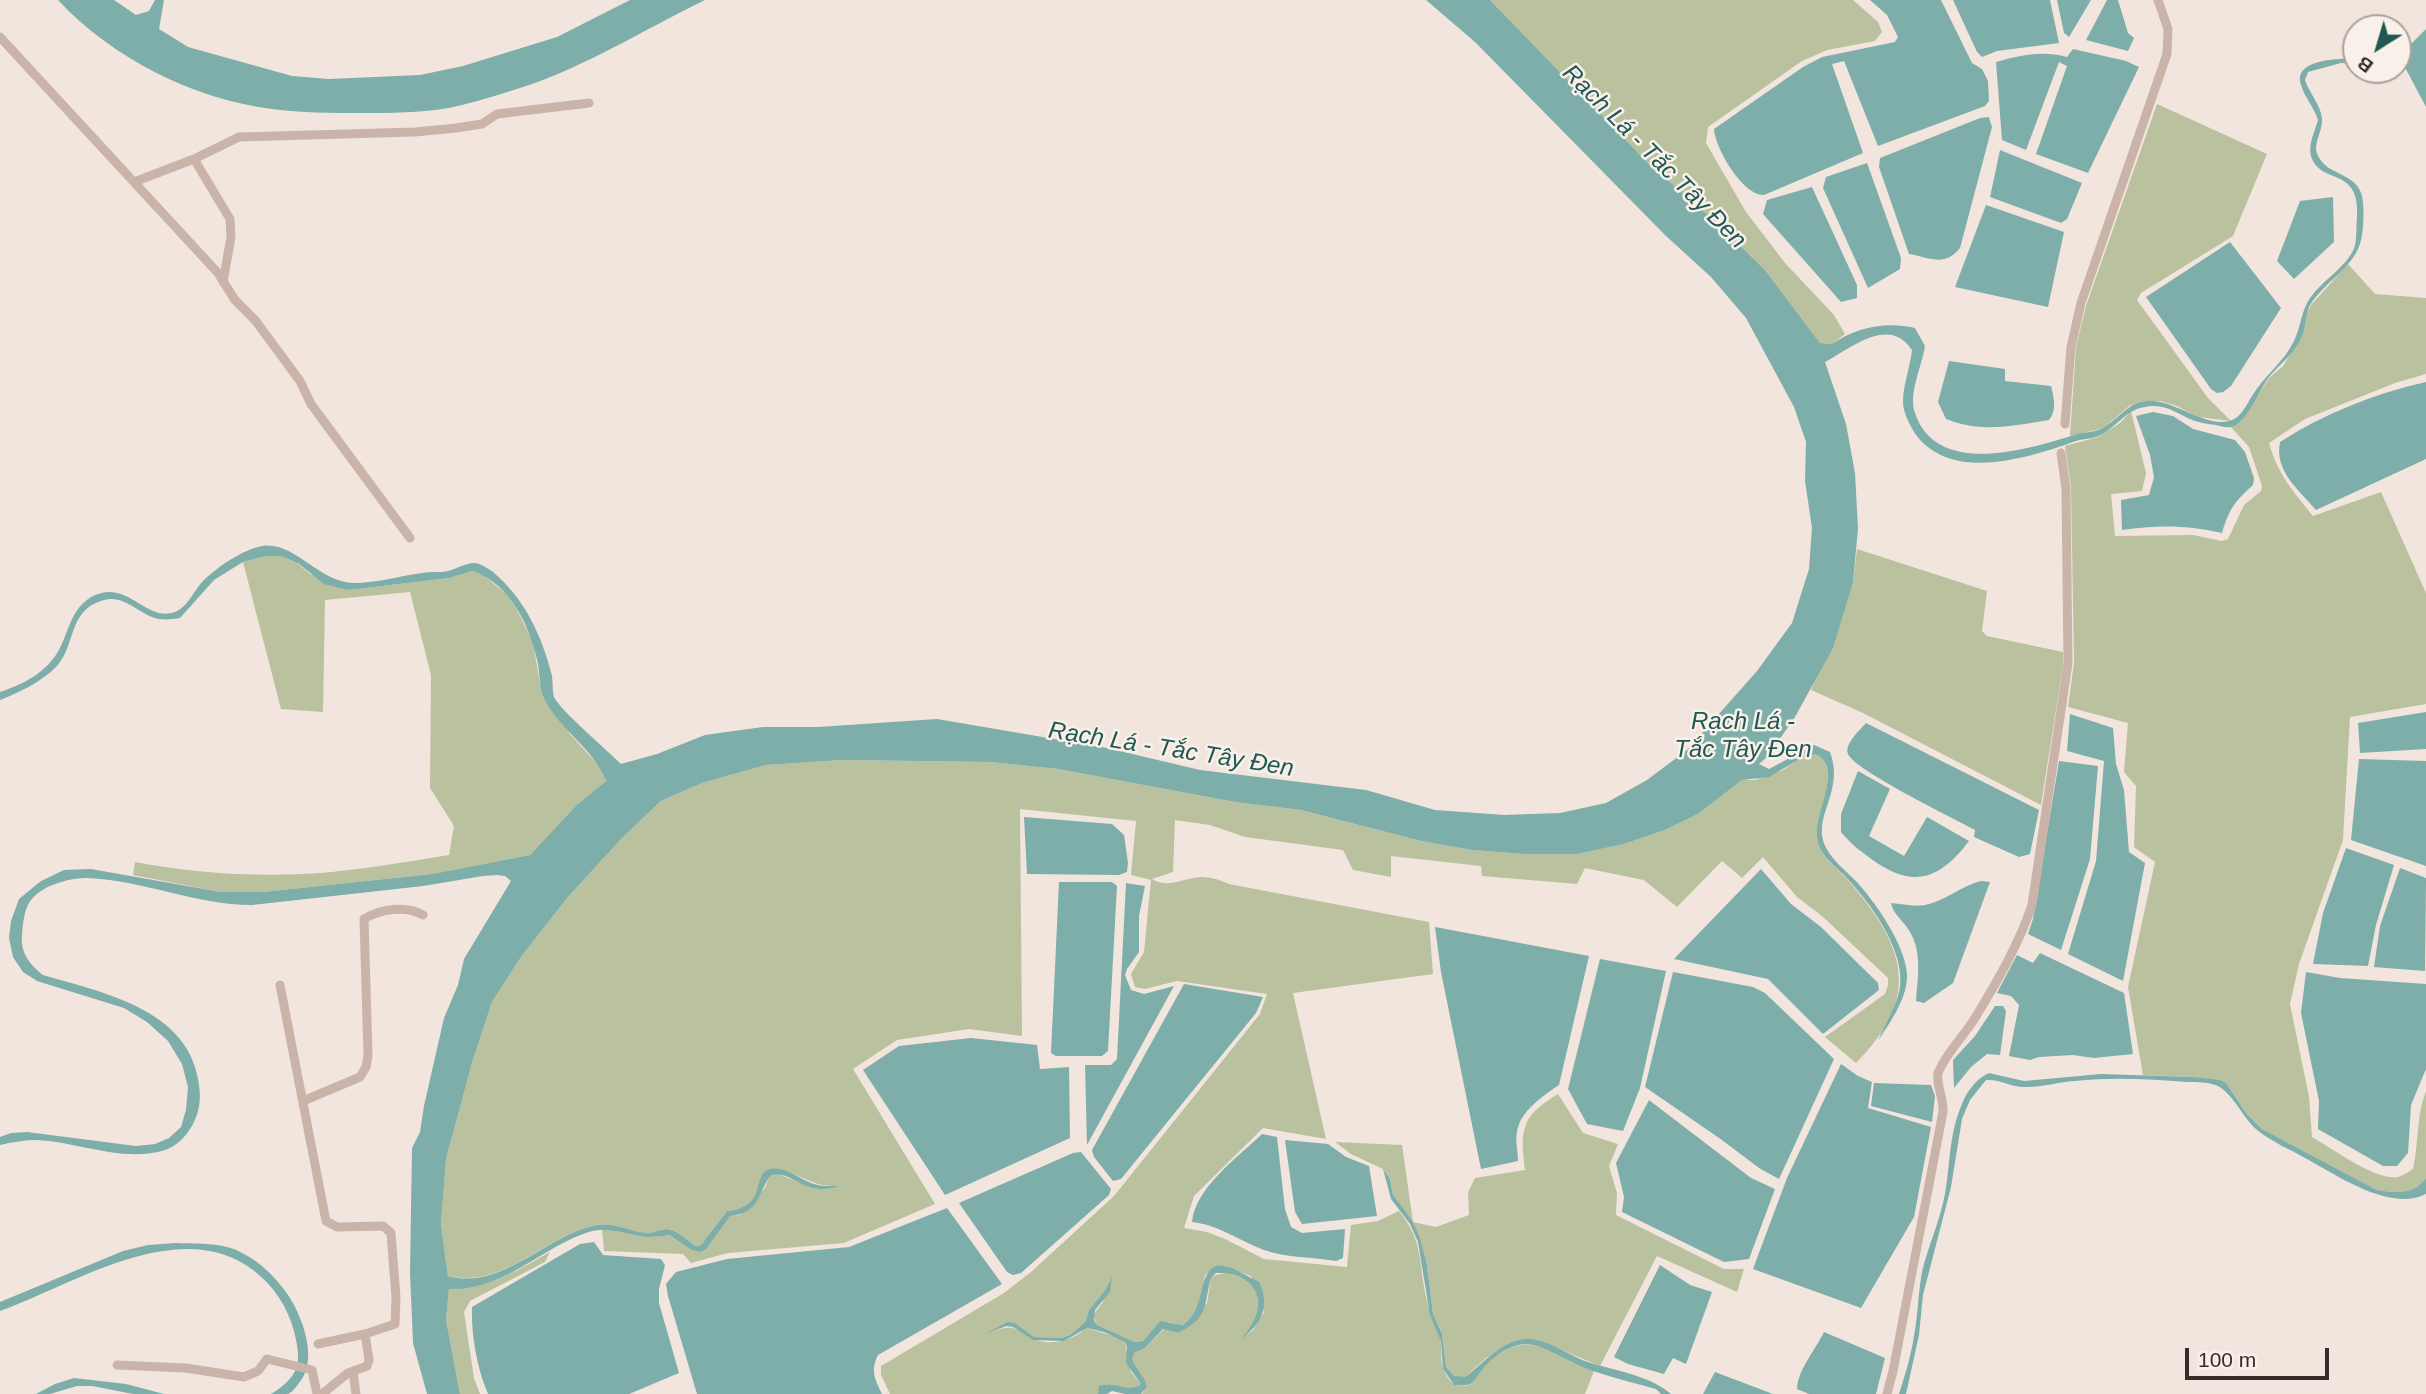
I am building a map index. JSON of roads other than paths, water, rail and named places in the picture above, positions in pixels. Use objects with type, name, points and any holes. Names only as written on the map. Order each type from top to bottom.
[{"type":"street","points":[[2065,424],[2071,347],[2081,303],[2167,54],[2168,29],[2158,0]]},
{"type":"street","points":[[0,37],[211,265],[235,300],[256,320],[300,381],[311,404],[410,538]]},
{"type":"street","points":[[134,182],[194,159],[239,137],[415,132],[481,124],[498,114],[589,103]]},
{"type":"street","points":[[194,159],[230,219],[231,237],[223,282]]},
{"type":"street","points":[[1887,1394],[1942,1112],[1943,1100],[1938,1073],[1974,1020],[2003,969],[2032,905],[2068,663],[2066,489],[2061,453]]},
{"type":"street","points":[[303,1101],[360,1077],[366,1067],[368,1055],[364,919],[406,908],[423,915]]},
{"type":"street","points":[[281,985],[326,1221],[337,1227],[383,1226],[391,1233],[397,1321],[391,1327],[318,1344]]},
{"type":"street","points":[[323,1394],[348,1373],[367,1366],[369,1360],[365,1334]]},
{"type":"street","points":[[117,1365],[186,1368],[244,1377],[258,1371],[267,1359],[311,1369],[317,1394]]},
{"type":"street","points":[[353,1371],[356,1394]]},
{"type":"water","points":[[58,0],[114,0],[136,15],[149,11],[155,0],[164,0],[159,29],[188,47],[292,76],[329,79],[420,75],[463,66],[557,37],[630,0],[705,0],[593,58],[523,87],[438,110],[362,113],[272,109],[213,96],[156,72],[129,57],[79,21]]},
{"type":"water","name":"Rạch Lá - Tắc Tây Đen","points":[[1426,0],[1490,0],[1647,162],[1719,225],[1765,270],[1820,343],[1832,344],[1851,333],[1872,327],[1894,325],[1915,328],[1925,346],[1914,389],[1915,413],[1926,433],[1942,446],[1962,452],[1984,454],[2031,447],[2097,430],[2107,426],[2139,402],[2157,401],[2212,421],[2232,420],[2241,413],[2290,349],[2310,298],[2343,265],[2355,245],[2357,201],[2347,183],[2323,171],[2311,156],[2311,142],[2318,120],[2303,90],[2300,76],[2310,65],[2342,59],[2342,63],[2308,72],[2305,80],[2322,119],[2317,154],[2325,165],[2351,180],[2361,193],[2363,219],[2360,244],[2354,257],[2310,305],[2299,342],[2269,377],[2248,413],[2237,424],[2228,427],[2202,423],[2163,407],[2149,406],[2134,410],[2096,437],[2013,459],[1968,462],[1947,458],[1929,448],[1912,429],[1903,402],[1912,350],[1903,340],[1892,335],[1870,338],[1825,362],[1846,424],[1855,473],[1858,529],[1853,582],[1833,648],[1795,717],[1768,756],[1759,764],[1769,769],[1814,745],[1830,752],[1834,778],[1823,820],[1825,846],[1864,890],[1888,924],[1901,950],[1907,974],[1905,992],[1878,1041],[1894,1008],[1900,987],[1897,957],[1874,912],[1819,846],[1818,823],[1828,778],[1823,760],[1815,754],[1798,760],[1769,777],[1742,780],[1698,814],[1665,830],[1624,844],[1577,854],[1472,850],[1421,841],[1301,810],[1235,802],[1058,769],[991,762],[843,760],[766,765],[702,783],[661,801],[622,838],[568,897],[521,957],[492,1002],[446,1159],[441,1225],[448,1276],[468,1279],[504,1270],[575,1232],[600,1225],[613,1225],[646,1233],[667,1229],[678,1233],[695,1246],[701,1245],[727,1211],[740,1209],[754,1198],[761,1177],[770,1169],[786,1171],[818,1185],[839,1186],[817,1189],[786,1176],[771,1175],[752,1207],[730,1216],[706,1249],[700,1252],[692,1250],[670,1235],[648,1237],[596,1230],[571,1239],[487,1283],[469,1288],[449,1289],[446,1320],[460,1394],[427,1394],[413,1343],[410,1273],[412,1148],[420,1132],[444,1018],[458,985],[464,959],[511,881],[505,876],[483,876],[423,886],[252,905],[210,901],[129,883],[87,878],[63,881],[47,888],[34,897],[25,914],[22,940],[24,952],[30,962],[43,975],[114,997],[159,1019],[177,1035],[190,1055],[199,1083],[199,1107],[186,1135],[165,1150],[117,1153],[37,1140],[0,1145],[0,1137],[27,1132],[136,1146],[155,1144],[169,1138],[181,1127],[186,1110],[188,1087],[182,1064],[168,1041],[147,1022],[124,1008],[37,981],[23,972],[13,957],[9,938],[11,921],[19,899],[41,881],[64,870],[91,869],[221,892],[263,892],[432,874],[530,855],[577,805],[606,781],[594,759],[545,700],[530,635],[517,608],[498,586],[473,571],[449,578],[349,590],[324,584],[299,564],[281,556],[266,556],[243,562],[214,580],[180,618],[152,617],[119,600],[104,600],[92,605],[78,620],[63,658],[56,667],[30,686],[0,700],[0,692],[15,687],[48,665],[58,651],[77,610],[91,597],[104,592],[115,592],[155,611],[165,614],[175,612],[184,606],[215,570],[238,555],[262,546],[285,550],[330,577],[354,583],[425,572],[445,572],[471,563],[489,569],[514,594],[531,619],[548,661],[554,697],[558,703],[621,764],[657,754],[705,735],[763,727],[818,727],[937,719],[1107,748],[1200,770],[1366,790],[1435,810],[1504,815],[1560,813],[1606,803],[1647,780],[1687,750],[1757,671],[1792,623],[1809,569],[1812,528],[1805,481],[1806,442],[1794,407],[1746,318],[1711,277],[1666,236],[1475,42]]},
{"type":"water","points":[[1870,0],[1941,0],[1972,63],[1982,69],[1988,81],[1989,101],[1985,106],[1878,146],[1844,61],[1832,64],[1863,153],[1764,195],[1747,188],[1725,158],[1714,129],[1803,67],[1822,57],[1895,42],[1898,37],[1887,15]]},
{"type":"water","points":[[1953,0],[2050,0],[2059,43],[1997,51],[1982,57],[1977,52]]},
{"type":"water","points":[[2057,0],[2091,0],[2069,37],[2064,33]]},
{"type":"water","points":[[2107,0],[2118,0],[2128,33],[2134,38],[2128,51],[2086,40]]},
{"type":"water","points":[[2426,29],[2426,107],[2412,81],[2412,43]]},
{"type":"water","points":[[2073,49],[2126,61],[2139,67],[2088,173],[2036,154],[2067,66],[2059,62],[2026,150],[2002,140],[1996,62],[2031,54],[2067,57]]},
{"type":"water","points":[[1989,117],[1992,127],[1960,248],[1949,258],[1937,260],[1909,254],[1879,167],[1880,158],[1980,118]]},
{"type":"water","points":[[2000,150],[2082,183],[2067,219],[2061,223],[1990,197]]},
{"type":"water","points":[[1867,163],[1901,258],[1900,269],[1868,288],[1823,188],[1826,177]]},
{"type":"water","points":[[1812,187],[1857,285],[1857,298],[1841,302],[1763,214],[1767,200]]},
{"type":"water","points":[[2333,197],[2334,242],[2294,279],[2277,261],[2300,201]]},
{"type":"water","points":[[1986,205],[2064,232],[2048,307],[1955,287]]},
{"type":"water","points":[[2230,242],[2281,308],[2231,386],[2217,393],[2211,389],[2146,297]]},
{"type":"water","points":[[1949,361],[2005,369],[2005,381],[2051,386],[2054,404],[2052,416],[2049,420],[1997,427],[1971,426],[1946,419],[1938,402]]},
{"type":"water","points":[[2426,382],[2426,459],[2316,510],[2284,471],[2279,452],[2280,442],[2314,422],[2350,406]]},
{"type":"water","points":[[2153,412],[2173,416],[2193,429],[2235,440],[2245,452],[2254,478],[2253,485],[2233,506],[2222,533],[2172,527],[2122,530],[2121,500],[2149,495],[2154,477],[2150,455],[2136,416]]},
{"type":"water","points":[[2426,712],[2426,749],[2360,753],[2358,723]]},
{"type":"water","points":[[2070,714],[2113,728],[2116,764],[2124,790],[2129,852],[2145,863],[2123,981],[2068,954],[2096,861],[2104,761],[2067,751]]},
{"type":"water","points":[[1866,723],[2039,810],[2030,854],[2019,857],[1974,837],[1975,830],[1886,782],[1854,761],[1848,754],[1848,746]]},
{"type":"water","points":[[2359,759],[2426,761],[2426,866],[2351,840]]},
{"type":"water","points":[[2059,761],[2098,766],[2090,859],[2061,950],[2028,934],[2033,919]]},
{"type":"water","points":[[1858,771],[1890,789],[1869,836],[1904,856],[1927,817],[1969,841],[1947,865],[1924,876],[1911,877],[1885,868],[1858,849],[1841,832],[1841,814]]},
{"type":"water","points":[[1024,817],[1112,824],[1124,835],[1127,872],[1119,875],[1027,874]]},
{"type":"water","points":[[2346,848],[2394,865],[2376,925],[2368,966],[2313,964],[2323,913]]},
{"type":"water","points":[[2400,868],[2426,878],[2425,971],[2374,967],[2380,926]]},
{"type":"water","points":[[1761,869],[1791,904],[1821,927],[1878,983],[1879,990],[1823,1034],[1768,979],[1674,959]]},
{"type":"water","points":[[1981,881],[1990,882],[1953,983],[1924,1003],[1916,1001],[1918,962],[1915,943],[1891,903],[1925,905]]},
{"type":"water","points":[[1059,882],[1112,882],[1117,886],[1108,1051],[1102,1056],[1056,1056],[1051,1053]]},
{"type":"water","points":[[1126,883],[1145,886],[1139,916],[1139,952],[1125,975],[1131,990],[1144,994],[1174,986],[1087,1145],[1085,1065],[1111,1065],[1117,1059]]},
{"type":"water","points":[[1435,927],[1589,956],[1559,1085],[1533,1105],[1519,1124],[1516,1135],[1518,1161],[1481,1169],[1441,972]]},
{"type":"water","points":[[2040,953],[2124,993],[2133,1054],[2094,1058],[2073,1055],[2030,1060],[2009,1056],[2019,1005],[2011,996],[1997,993],[2017,955],[2033,963]]},
{"type":"water","points":[[1600,959],[1666,971],[1640,1088],[1623,1131],[1587,1124],[1568,1089]]},
{"type":"water","points":[[1673,972],[1753,987],[1765,993],[1834,1059],[1779,1179],[1759,1168],[1645,1087]]},
{"type":"water","points":[[2306,972],[2340,978],[2426,984],[2426,1069],[2411,1105],[2408,1153],[2397,1166],[2383,1166],[2318,1129],[2319,1101],[2301,1013]]},
{"type":"water","points":[[1184,984],[1263,997],[1256,1013],[1121,1179],[1113,1181],[1094,1157],[1092,1150]]},
{"type":"water","points":[[1995,1006],[2003,1006],[2006,1011],[2000,1055],[1987,1054],[1971,1067],[1954,1088],[1953,1060],[1975,1036]]},
{"type":"water","points":[[971,1038],[1037,1045],[1040,1069],[1069,1067],[1070,1138],[945,1195],[863,1070],[899,1046]]},
{"type":"water","points":[[1841,1064],[1872,1082],[1868,1108],[1931,1127],[1914,1217],[1861,1308],[1753,1269],[1787,1178]]},
{"type":"water","points":[[1989,1073],[2024,1081],[2101,1074],[2220,1080],[2226,1083],[2246,1113],[2262,1129],[2377,1190],[2410,1190],[2426,1178],[2426,1194],[2397,1199],[2365,1190],[2349,1182],[2263,1134],[2252,1125],[2224,1090],[2211,1084],[2117,1079],[2022,1087],[1986,1080],[1970,1100],[1962,1119],[1951,1187],[1923,1295],[1919,1335],[1906,1394],[1899,1394],[1913,1343],[1922,1272],[1945,1194],[1956,1119],[1971,1088]]},
{"type":"water","points":[[1874,1083],[1931,1085],[1935,1096],[1932,1122],[1871,1106]]},
{"type":"water","points":[[1649,1100],[1751,1178],[1775,1189],[1749,1259],[1724,1262],[1622,1212],[1624,1197],[1616,1163]]},
{"type":"water","points":[[1262,1134],[1277,1137],[1285,1209],[1291,1227],[1302,1233],[1345,1229],[1343,1258],[1336,1261],[1273,1253],[1220,1230],[1192,1222],[1195,1209],[1209,1185]]},
{"type":"water","points":[[1285,1140],[1328,1144],[1346,1157],[1369,1166],[1377,1216],[1302,1224],[1295,1212]]},
{"type":"water","points":[[1081,1152],[1111,1189],[1109,1195],[1021,1273],[1013,1275],[1007,1272],[959,1203],[1073,1153]]},
{"type":"water","points":[[1383,1169],[1390,1179],[1393,1195],[1413,1222],[1421,1241],[1433,1314],[1442,1333],[1446,1367],[1454,1376],[1465,1377],[1507,1344],[1531,1339],[1585,1361],[1641,1377],[1671,1394],[1661,1394],[1656,1389],[1593,1371],[1531,1344],[1509,1348],[1494,1357],[1472,1383],[1454,1385],[1443,1369],[1441,1341],[1430,1315],[1418,1242],[1410,1224],[1391,1199]]},
{"type":"water","points":[[947,1208],[1002,1284],[878,1355],[874,1370],[882,1394],[697,1394],[668,1296],[666,1284],[676,1272],[727,1259],[849,1247]]},
{"type":"water","points":[[594,1242],[603,1255],[661,1259],[665,1265],[659,1289],[659,1303],[679,1373],[629,1394],[488,1394],[476,1351],[472,1307],[580,1244]]},
{"type":"water","points":[[211,1244],[236,1250],[264,1267],[286,1292],[304,1329],[308,1353],[305,1374],[291,1392],[271,1394],[293,1375],[298,1360],[294,1331],[288,1313],[279,1297],[261,1276],[224,1255],[193,1249],[160,1252],[126,1260],[0,1311],[0,1302],[123,1251],[148,1245]]},
{"type":"water","points":[[1218,1265],[1232,1268],[1259,1282],[1264,1307],[1259,1321],[1241,1339],[1256,1316],[1257,1294],[1243,1279],[1231,1274],[1216,1273],[1211,1278],[1203,1311],[1195,1322],[1178,1333],[1163,1329],[1145,1348],[1134,1353],[1132,1359],[1147,1387],[1141,1394],[1112,1391],[1098,1394],[1099,1386],[1131,1388],[1141,1384],[1126,1363],[1125,1342],[1104,1332],[1087,1328],[1064,1341],[1033,1340],[1013,1327],[1006,1326],[986,1333],[1008,1322],[1015,1323],[1034,1337],[1061,1338],[1070,1335],[1085,1322],[1089,1310],[1112,1277],[1110,1292],[1095,1310],[1094,1320],[1097,1325],[1135,1342],[1143,1341],[1160,1321],[1183,1325],[1191,1317],[1206,1275]]},
{"type":"water","points":[[1660,1265],[1690,1285],[1712,1292],[1686,1364],[1673,1358],[1664,1374],[1628,1364],[1614,1357]]},
{"type":"water","points":[[1824,1332],[1885,1358],[1876,1394],[1809,1394],[1797,1389],[1804,1367]]},
{"type":"water","points":[[1715,1372],[1773,1394],[1703,1394]]},
{"type":"water","points":[[74,1378],[126,1384],[164,1394],[133,1394],[92,1386],[77,1386],[50,1394],[36,1394]]}]
